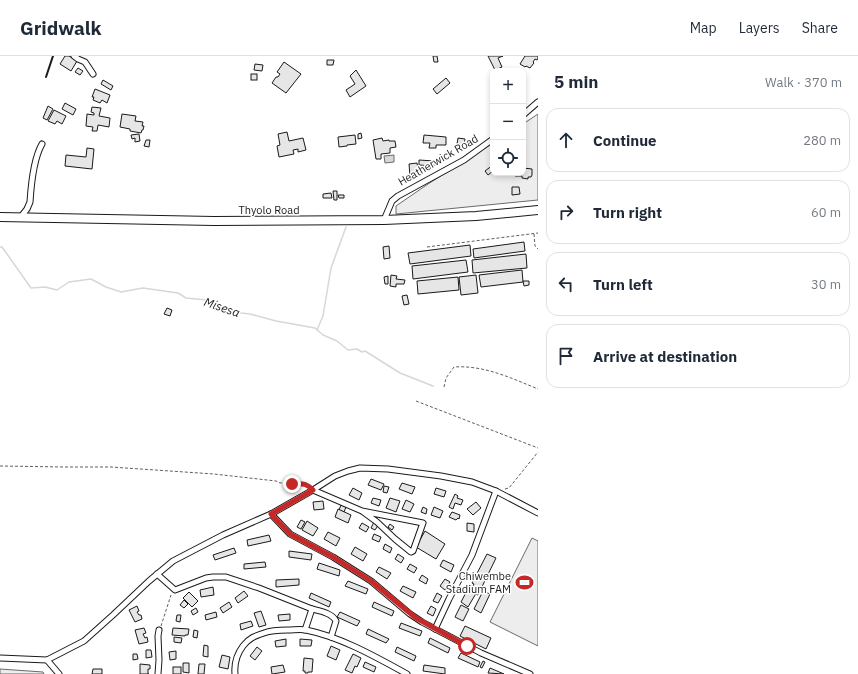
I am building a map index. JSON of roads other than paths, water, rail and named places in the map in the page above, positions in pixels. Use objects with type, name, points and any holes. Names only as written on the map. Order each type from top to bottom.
[{"type":"highway","name":"Thyolo Road","points":[[0,217],[214,221],[384,220],[476,216],[538,210]]},
{"type":"street","points":[[74,56],[85,62],[93,74]]},
{"type":"street","points":[[526,112],[538,102]]},
{"type":"street","name":"Heatherwick Road","points":[[384,220],[392,201],[398,196],[464,160],[492,140]]},
{"type":"street","points":[[20,218],[30,202],[37,157],[42,144]]},
{"type":"street","points":[[0,658],[47,660],[84,641],[149,581],[174,561],[199,547],[271,514],[336,476],[348,471],[360,468],[376,468],[441,476],[472,482],[496,491],[538,513]]},
{"type":"street","points":[[313,490],[362,511],[422,523],[423,524],[413,551],[411,552],[362,511]]},
{"type":"street","points":[[436,629],[449,599],[472,554],[496,491]]},
{"type":"street","points":[[271,514],[290,534],[333,557],[365,577],[416,618],[481,653],[530,674]]},
{"type":"street","points":[[157,574],[174,590],[206,578],[213,577],[226,577],[259,588],[325,613],[335,619],[336,621],[331,636]]},
{"type":"street","points":[[305,630],[312,609]]},
{"type":"street","points":[[158,674],[159,630]]},
{"type":"street","points":[[235,674],[234,666],[238,654],[247,641],[272,630],[305,630],[331,636],[386,662],[407,674]]},
{"type":"street","points":[[47,660],[59,674]]},
{"type":"waterway","points":[[317,330],[323,316],[331,268],[346,227]]},
{"type":"waterway","name":"Misesa","points":[[0,247],[2,247],[31,288],[45,287],[57,290],[69,282],[91,279],[106,287],[121,292],[143,288],[178,293],[186,298],[207,300],[225,307],[232,312],[250,314],[276,321],[315,328],[323,335],[337,341],[348,350],[357,349],[362,352],[365,351],[400,373],[433,386]]},
{"type":"place","name":"Chiwembe Stadium FAM","points":[[524,582]]}]
